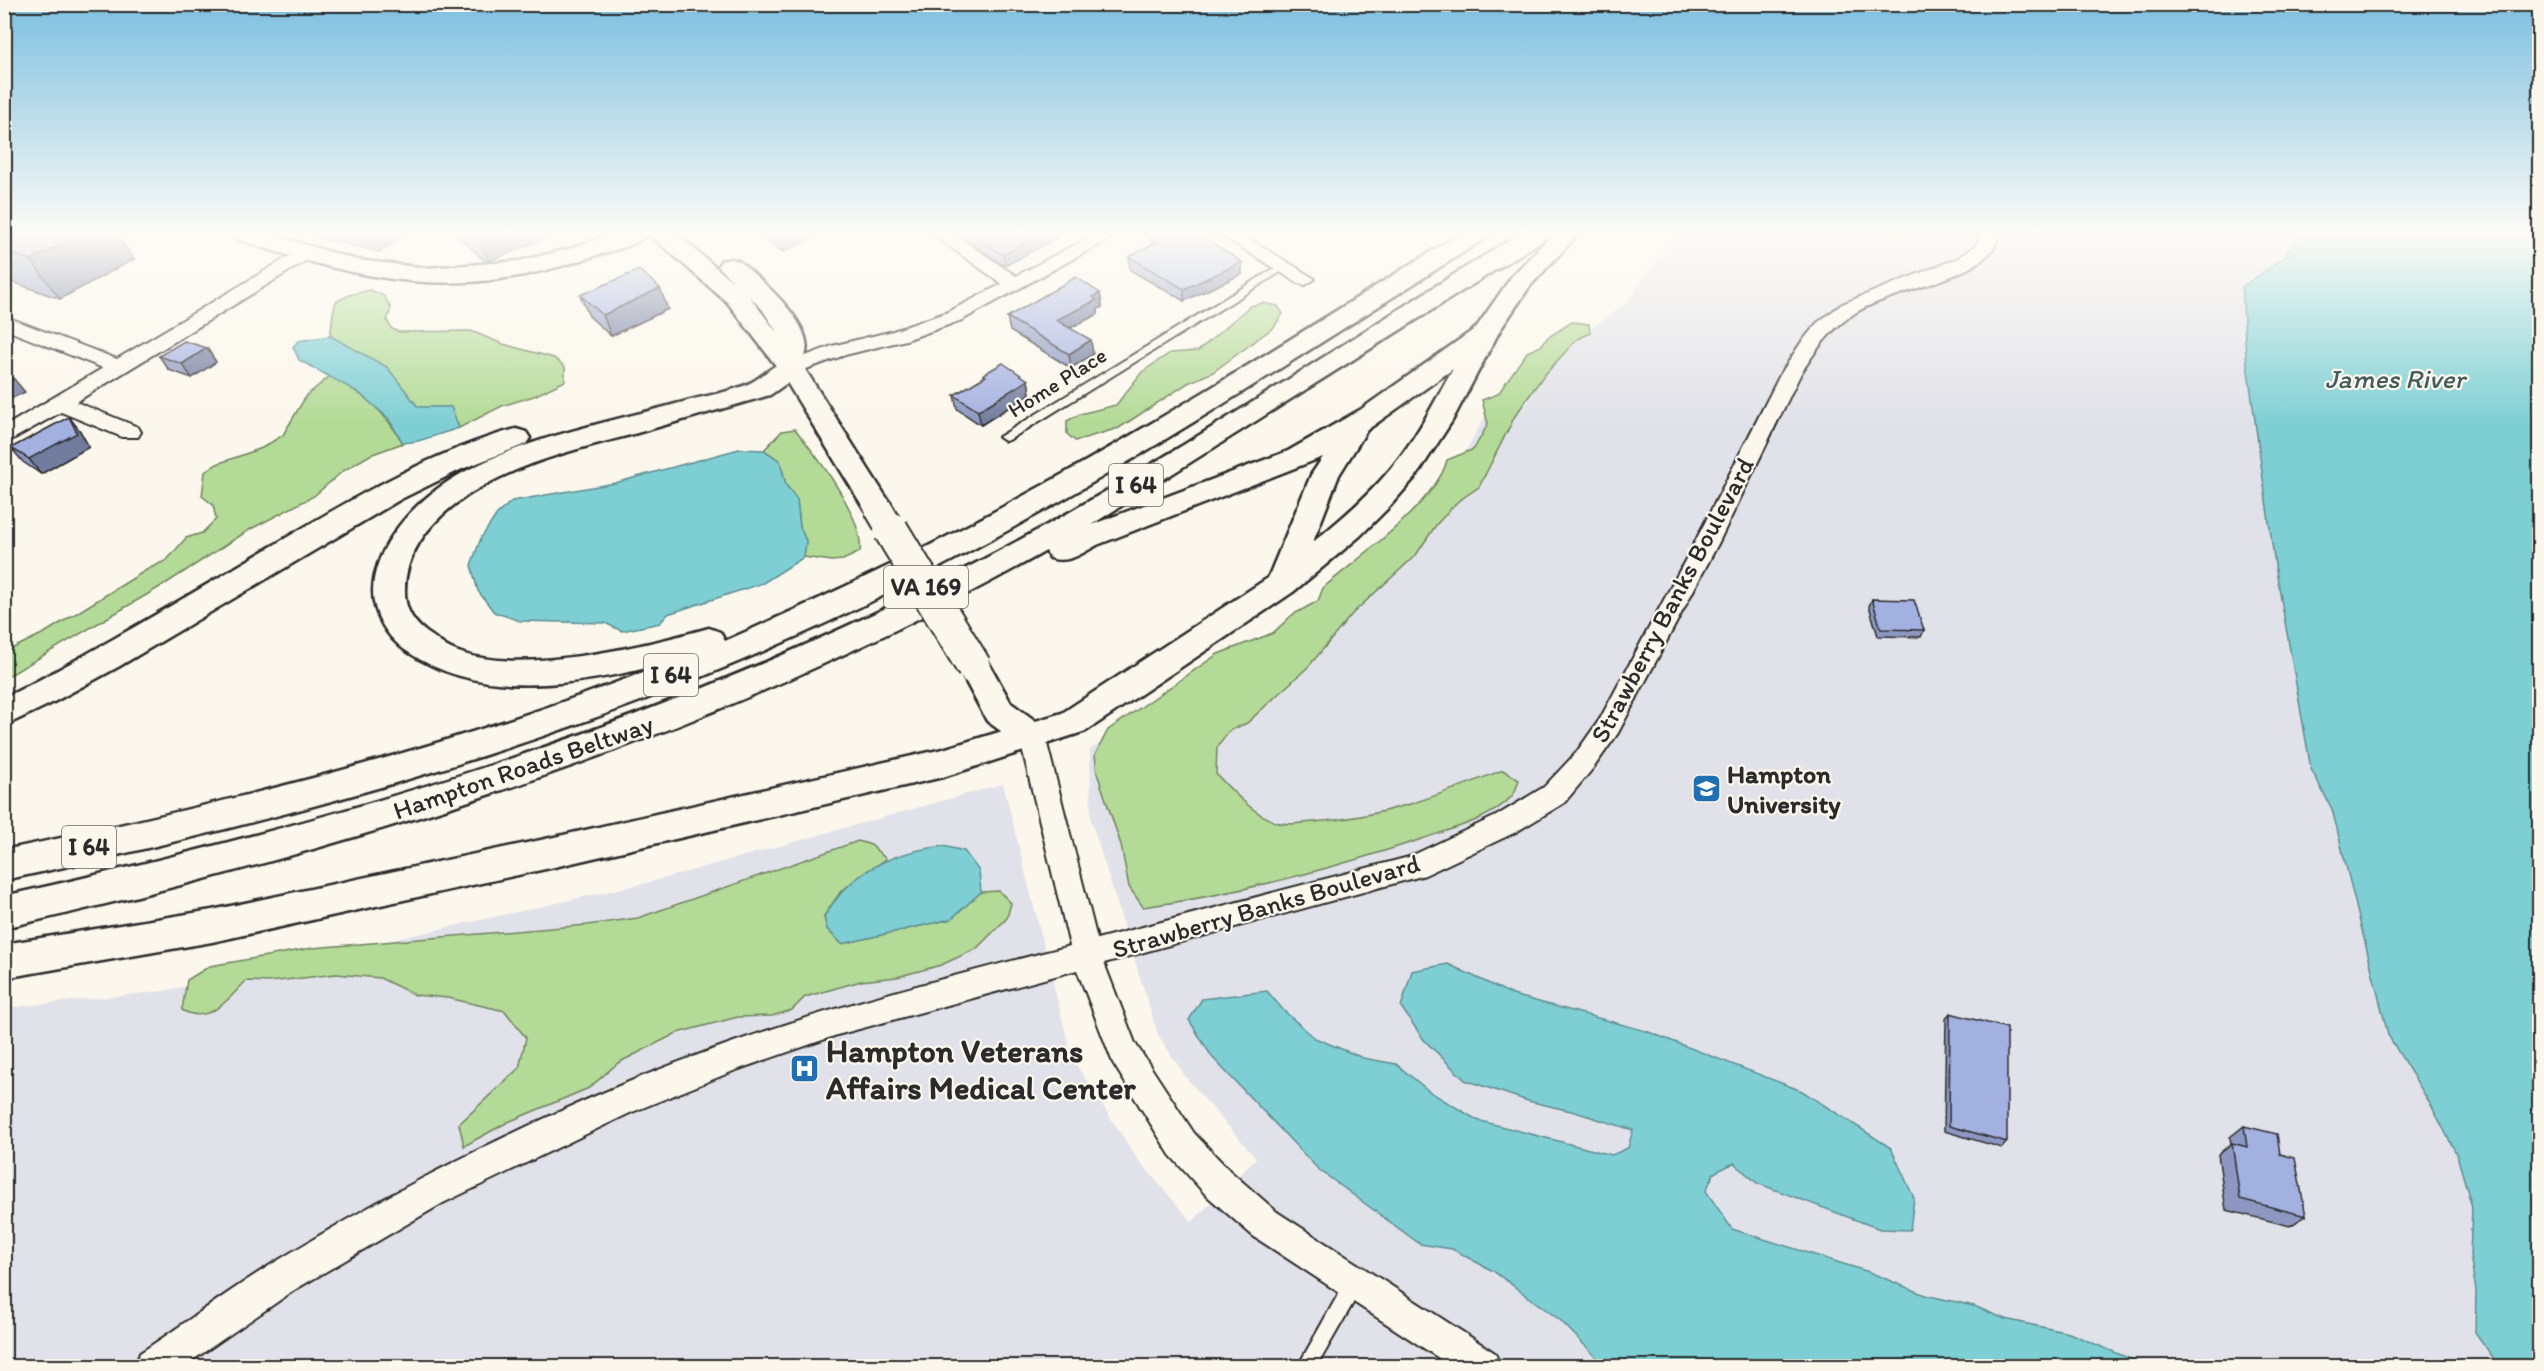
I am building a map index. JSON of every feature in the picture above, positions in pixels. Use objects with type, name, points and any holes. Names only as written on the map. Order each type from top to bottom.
[{"type":"main road","name":"VA 169","points":[[736,297],[791,368],[878,508],[999,712],[1032,736]]},
{"type":"main road","points":[[765,297],[794,338],[791,368]]},
{"type":"main road","name":"Hampton Roads Beltway","points":[[4,865],[320,791],[476,746],[664,678],[831,607],[969,539],[1138,443],[1374,297]]},
{"type":"main road","name":"Hampton Roads Beltway","points":[[4,912],[201,868],[312,837],[408,808],[637,729],[713,698],[885,622],[1062,529],[1436,297]]},
{"type":"main road","points":[[4,961],[212,926],[329,902],[943,764],[1032,736],[1088,715],[1282,584],[1349,529],[1407,468],[1462,381],[1487,330],[1510,297]]},
{"type":"main road","points":[[713,698],[814,671],[1086,538],[1298,458],[1358,425],[1487,330]]},
{"type":"main road","points":[[791,368],[760,389],[534,453],[481,475],[459,488],[425,515],[398,553],[390,574],[388,591],[390,607],[395,620],[419,646],[436,656],[462,665],[489,670],[562,670],[651,657],[757,623],[814,599],[966,526],[1044,483],[1138,443]]},
{"type":"main road","points":[[4,712],[113,654],[351,513],[448,463],[482,449],[585,418],[753,372],[791,368]]},
{"type":"main road","points":[[1282,584],[1325,475],[1358,425]]},
{"type":"street","points":[[4,437],[233,297]]},
{"type":"street","points":[[791,368],[839,350],[899,336],[935,324],[989,297]]},
{"type":"street","name":"Strawberry Banks Boulevard","points":[[153,1366],[284,1277],[422,1197],[619,1102],[794,1034],[1415,867],[1506,824],[1554,795],[1585,760],[1609,726],[1707,542],[1790,375],[1807,348],[1824,327],[1849,308],[1877,297]]},
{"type":"street","points":[[4,322],[117,366]]},
{"type":"street","points":[[59,403],[129,432]]},
{"type":"street","points":[[1032,736],[1087,956],[1104,1006],[1124,1053],[1182,1144],[1218,1183],[1265,1224],[1482,1366]]},
{"type":"lane","name":"Home Place","points":[[1005,437],[1233,297]]},
{"type":"lane","points":[[1307,1366],[1355,1284]]},
{"type":"shaded area","name":"Hampton University","points":[[1631,297],[2243,297],[2246,356],[2275,565],[2311,769],[2332,809],[2431,1105],[2457,1155],[2472,1207],[2470,1255],[2476,1291],[2475,1332],[2499,1366],[2147,1366],[2069,1333],[2005,1319],[1974,1306],[1925,1295],[1869,1272],[1732,1229],[1706,1191],[1714,1173],[1734,1163],[1757,1183],[1880,1229],[1646,1031],[1513,995],[1448,964],[1528,1101],[1575,1112],[1633,1130],[1628,1148],[1613,1155],[1477,1120],[1430,1092],[1396,1064],[1363,1058],[1315,1038],[1284,1011],[1267,991],[1203,999],[1420,1244],[1452,1249],[1493,1271],[1560,1320],[1605,1366],[5,1366],[5,1008],[164,991],[650,882],[1003,784],[1072,1058],[1136,1157],[1192,1222],[1256,1158],[1187,1079],[1158,1035],[1091,820],[1090,750],[1237,656],[1355,573],[1457,466],[1498,394],[1627,303]]},
{"type":"green space","points":[[345,297],[385,297],[391,308],[387,321],[392,329],[399,332],[471,331],[503,344],[554,358],[565,367],[565,381],[534,396],[502,406],[459,428],[451,407],[418,407],[387,367],[330,336],[336,302]]},
{"type":"green space","points":[[1263,303],[1278,306],[1283,314],[1274,327],[1213,372],[1188,383],[1119,428],[1075,441],[1067,434],[1067,421],[1080,414],[1116,405],[1142,372],[1170,353],[1198,351],[1250,306]]},
{"type":"green space","points":[[1572,322],[1589,324],[1590,333],[1576,340],[1541,379],[1515,416],[1479,487],[1457,502],[1436,525],[1416,555],[1353,613],[1309,666],[1247,723],[1229,731],[1217,748],[1216,774],[1257,812],[1282,823],[1340,819],[1388,810],[1433,797],[1503,770],[1519,780],[1513,794],[1482,818],[1388,850],[1249,888],[1143,907],[1129,887],[1121,845],[1097,773],[1095,755],[1108,730],[1218,654],[1273,633],[1292,615],[1318,601],[1323,588],[1394,529],[1428,494],[1447,460],[1474,449],[1488,424],[1482,400],[1498,394],[1527,352],[1541,346],[1547,338]]},
{"type":"green space","points":[[330,376],[372,404],[396,431],[403,443],[370,455],[343,471],[314,496],[249,530],[165,584],[5,678],[5,652],[46,632],[148,569],[167,560],[186,538],[202,533],[216,519],[213,505],[202,496],[205,472],[217,464],[262,448],[283,435],[306,396]]},
{"type":"green space","points":[[795,429],[837,488],[855,522],[860,538],[860,552],[843,560],[832,561],[804,557],[806,541],[800,527],[797,500],[786,485],[780,461],[764,450],[782,431]]},
{"type":"green space","points":[[858,841],[871,845],[886,859],[841,891],[824,916],[827,929],[842,944],[951,919],[981,892],[999,891],[1011,903],[1007,918],[976,949],[941,965],[897,977],[861,981],[805,997],[792,1010],[772,1016],[738,1017],[677,1033],[618,1063],[589,1088],[508,1122],[464,1146],[459,1124],[519,1068],[526,1038],[505,1011],[448,998],[415,995],[380,978],[336,974],[269,982],[246,981],[225,1002],[210,1012],[201,1015],[182,1010],[187,980],[210,966],[312,948],[587,925],[638,918]]},
{"type":"water","name":"James River","points":[[2243,297],[2539,297],[2539,1366],[2499,1366],[2475,1332],[2476,1291],[2470,1255],[2472,1207],[2457,1155],[2431,1105],[2388,1035],[2332,809],[2311,769],[2275,565],[2246,356]]},
{"type":"water","points":[[330,336],[387,367],[418,407],[451,407],[459,428],[418,441],[403,443],[388,418],[358,392],[299,360],[293,347],[298,341]]},
{"type":"water","points":[[739,449],[764,450],[780,461],[786,485],[797,500],[800,527],[806,541],[804,557],[763,583],[668,614],[660,623],[622,631],[605,623],[520,621],[494,612],[478,591],[471,565],[481,538],[497,514],[512,501],[615,483]]},
{"type":"water","points":[[943,846],[964,851],[979,871],[981,892],[951,919],[842,944],[827,929],[824,917],[847,887],[860,876],[890,859]]},
{"type":"water","points":[[1448,964],[1513,995],[1646,1031],[1802,1091],[1891,1148],[1914,1198],[1910,1230],[1880,1229],[1757,1183],[1734,1163],[1714,1173],[1706,1191],[1732,1229],[1869,1272],[1925,1295],[1974,1306],[2005,1319],[2069,1333],[2147,1366],[1605,1366],[1560,1320],[1493,1271],[1452,1249],[1420,1244],[1318,1169],[1212,1057],[1189,1020],[1202,999],[1267,991],[1284,1011],[1315,1038],[1363,1058],[1396,1064],[1430,1092],[1477,1120],[1612,1155],[1628,1148],[1633,1130],[1575,1112],[1528,1101],[1465,1080],[1424,1040],[1401,1007],[1412,971]]},
{"type":"building","points":[[582,297],[641,297],[603,315]]},
{"type":"building","points":[[1042,297],[1093,297],[1097,300],[1056,320],[1091,340],[1069,354],[1007,317]]},
{"type":"building","points":[[184,341],[207,348],[182,364],[159,356]]},
{"type":"building","points":[[1003,363],[1028,380],[978,411],[954,395],[986,376],[984,374]]},
{"type":"building","points":[[4,372],[14,379],[4,383]]},
{"type":"building","points":[[69,417],[77,433],[29,459],[11,448]]},
{"type":"building","points":[[1872,599],[1914,600],[1924,630],[1881,629]]},
{"type":"building","points":[[1950,1013],[2007,1028],[2007,1142],[1949,1126]]},
{"type":"building","points":[[2244,1126],[2277,1134],[2280,1154],[2295,1158],[2306,1216],[2240,1199],[2232,1143],[2247,1147]]},
{"type":"place","name":"Hampton University","points":[[1706,789]]},
{"type":"place","name":"Hampton Veterans Affairs Medical Center","points":[[805,1069]]}]
